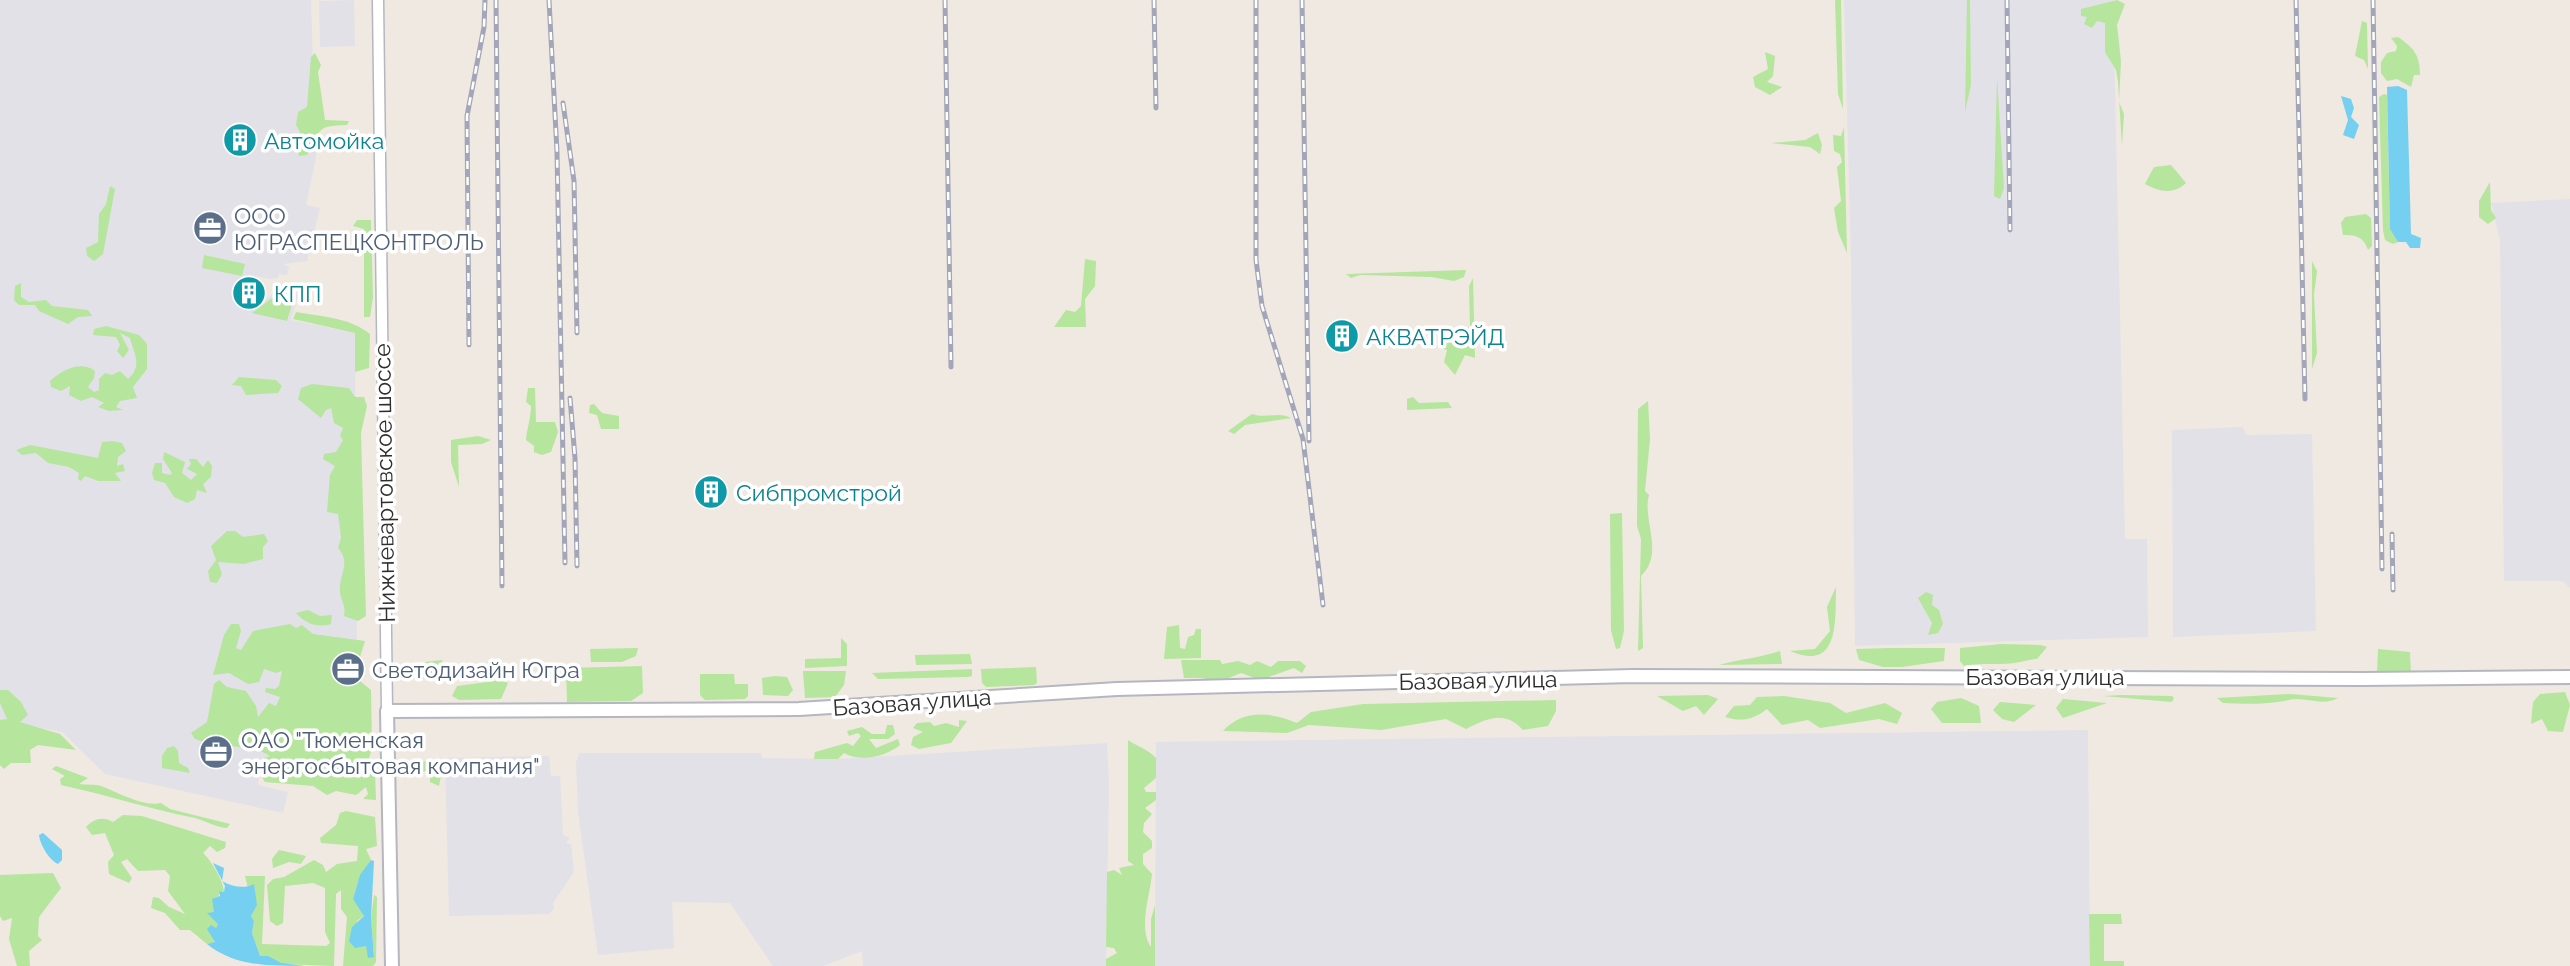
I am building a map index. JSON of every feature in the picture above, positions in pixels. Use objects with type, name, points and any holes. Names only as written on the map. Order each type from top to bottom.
[{"type":"street","name":"Нижневартовское шоссе","points":[[378,0],[392,966]]},
{"type":"street","name":"Базовая улица","points":[[387,711],[799,709],[1117,690],[1633,676],[2362,679],[2570,677]]},
{"type":"shaded area","points":[[0,0],[311,0],[316,158],[306,205],[320,208],[307,261],[283,264],[289,267],[287,275],[279,274],[278,278],[256,276],[248,304],[257,306],[279,289],[298,295],[291,320],[355,333],[357,655],[339,656],[340,683],[357,683],[360,794],[260,773],[258,785],[288,792],[283,813],[105,774],[62,732],[0,720]]},
{"type":"shaded area","points":[[354,0],[355,46],[320,47],[319,1]]},
{"type":"shaded area","points":[[1844,0],[2113,0],[2125,539],[2147,539],[2148,637],[1855,646],[1851,261]]},
{"type":"shaded area","points":[[2570,199],[2570,588],[2563,581],[2504,581],[2500,241],[2491,203]]},
{"type":"shaded area","points":[[2243,427],[2246,435],[2312,434],[2316,631],[2173,637],[2172,430]]},
{"type":"shaded area","points":[[2088,730],[2090,966],[1155,966],[1156,742]]},
{"type":"shaded area","points":[[1107,743],[1109,782],[1106,966],[863,966],[862,951],[823,966],[773,966],[730,903],[672,902],[674,948],[598,955],[578,813],[576,763],[579,753],[761,753],[762,758],[838,759]]},
{"type":"shaded area","points":[[549,756],[551,776],[560,776],[563,835],[570,838],[566,843],[571,844],[574,872],[553,903],[554,909],[549,914],[449,916],[445,758]]},
{"type":"green space","points":[[1835,0],[1841,0],[1843,109],[1838,94]]},
{"type":"green space","points":[[1967,0],[1970,0],[1971,85],[1965,112]]},
{"type":"green space","points":[[2117,0],[2125,4],[2117,25],[2121,61],[2119,100],[2116,70],[2105,52],[2105,23],[2097,21],[2092,28],[2084,24],[2087,17],[2081,16],[2081,9]]},
{"type":"green space","points":[[2362,21],[2367,23],[2368,69],[2364,60],[2355,56]]},
{"type":"green space","points":[[2398,37],[2412,49],[2419,62],[2420,75],[2414,75],[2411,87],[2397,79],[2387,81],[2381,73],[2381,62],[2387,53],[2396,51],[2397,46],[2391,38]]},
{"type":"green space","points":[[1765,52],[1775,56],[1773,76],[1767,82],[1782,87],[1770,95],[1755,87],[1753,77],[1768,69]]},
{"type":"green space","points":[[315,53],[321,65],[318,72],[325,120],[349,121],[347,125],[324,128],[307,155],[299,156],[296,144],[300,132],[296,125],[298,112],[307,107],[311,57]]},
{"type":"green space","points":[[1997,77],[2004,188],[2000,199],[1994,196]]},
{"type":"green space","points":[[2387,95],[2390,228],[2398,242],[2393,244],[2385,240],[2383,230],[2379,97]]},
{"type":"green space","points":[[2119,103],[2124,114],[2122,146]]},
{"type":"green space","points":[[1844,127],[1847,253],[1838,232],[1834,208],[1841,201],[1837,167],[1842,162],[1840,154],[1834,151],[1833,135],[1841,136]]},
{"type":"green space","points":[[1818,133],[1822,145],[1820,154],[1810,147],[1771,143],[1805,140]]},
{"type":"green space","points":[[2171,165],[2186,183],[2181,187],[2166,191],[2145,184],[2154,167]]},
{"type":"green space","points":[[2490,182],[2491,210],[2496,218],[2488,224],[2479,217],[2479,201]]},
{"type":"green space","points":[[110,186],[115,189],[103,254],[94,261],[87,256],[86,248],[98,242],[99,214],[106,204]]},
{"type":"green space","points":[[2366,214],[2371,218],[2372,246],[2368,250],[2359,238],[2343,235],[2341,223],[2345,217]]},
{"type":"green space","points":[[357,220],[371,220],[373,297],[370,317],[364,317],[364,229],[353,226]]},
{"type":"green space","points":[[204,255],[245,264],[242,276],[202,268]]},
{"type":"green space","points":[[1085,259],[1096,261],[1095,286],[1085,299],[1086,327],[1054,327],[1066,310],[1075,312],[1081,306]]},
{"type":"green space","points":[[2312,261],[2317,271],[2314,295],[2317,353],[2312,369]]},
{"type":"green space","points":[[1466,270],[1464,277],[1454,281],[1431,277],[1360,275],[1351,278],[1346,274]]},
{"type":"green space","points":[[1473,278],[1475,358],[1465,355],[1455,375],[1444,362],[1447,350],[1441,348],[1441,340],[1450,335],[1459,347],[1464,344],[1464,331],[1470,326],[1469,286]]},
{"type":"green space","points":[[21,283],[21,297],[29,302],[46,300],[52,306],[88,310],[92,316],[78,317],[68,324],[39,311],[35,305],[19,305],[14,300],[15,286]]},
{"type":"green space","points":[[279,293],[294,297],[287,321],[252,313]]},
{"type":"green space","points":[[296,312],[345,321],[370,334],[369,368],[355,372],[355,333],[293,319]]},
{"type":"green space","points":[[106,326],[139,335],[147,344],[147,369],[133,387],[137,398],[120,401],[116,407],[123,410],[109,411],[98,407],[104,403],[92,397],[81,401],[69,395],[70,386],[61,391],[51,387],[50,381],[77,366],[95,371],[88,387],[94,392],[99,390],[99,379],[105,373],[112,375],[120,371],[128,379],[133,374],[136,360],[130,338],[120,333],[129,350],[123,358],[117,351],[120,345],[116,337],[93,335],[94,329]]},
{"type":"green space","points":[[239,377],[276,380],[282,386],[278,393],[246,395],[241,386],[232,385]]},
{"type":"green space","points":[[312,384],[349,388],[355,397],[364,397],[367,406],[361,433],[366,616],[358,621],[344,616],[340,587],[344,559],[338,548],[341,538],[338,514],[327,512],[330,475],[335,466],[323,459],[324,454],[336,452],[343,440],[340,436],[343,428],[334,423],[331,408],[326,410],[321,418],[298,399],[301,388]]},
{"type":"green space","points":[[528,388],[535,388],[536,422],[555,422],[558,432],[551,452],[542,455],[534,452],[534,446],[526,440],[531,406],[526,402]]},
{"type":"green space","points":[[1413,397],[1419,403],[1448,402],[1452,408],[1407,410],[1407,399]]},
{"type":"green space","points":[[1648,401],[1650,439],[1645,491],[1649,495],[1648,515],[1652,547],[1648,567],[1641,576],[1643,648],[1638,651],[1641,539],[1637,526],[1638,409]]},
{"type":"green space","points":[[594,404],[602,413],[619,416],[619,429],[601,429],[597,415],[589,413],[590,405]]},
{"type":"green space","points":[[1252,414],[1291,418],[1245,425],[1234,434],[1228,431]]},
{"type":"green space","points":[[478,436],[491,440],[482,444],[458,445],[459,487],[451,462],[451,440]]},
{"type":"green space","points":[[102,442],[122,443],[126,451],[118,457],[117,466],[123,464],[125,471],[115,473],[121,481],[98,481],[85,476],[81,481],[78,479],[79,473],[69,467],[48,463],[36,453],[22,455],[16,450],[30,445],[98,458]]},
{"type":"green space","points":[[164,452],[185,462],[182,473],[191,480],[197,474],[187,469],[191,464],[189,459],[196,459],[203,467],[208,460],[212,466],[211,477],[203,484],[207,493],[197,490],[195,499],[187,503],[174,497],[165,483],[154,480],[152,473],[155,463],[162,463],[162,473],[172,473],[163,459]]},
{"type":"green space","points":[[1622,513],[1624,631],[1620,648],[1616,649],[1611,630],[1610,514]]},
{"type":"green space","points":[[227,531],[235,531],[243,537],[264,534],[268,541],[263,547],[263,559],[244,564],[218,562],[222,574],[217,583],[210,582],[208,571],[216,560],[211,546]]},
{"type":"green space","points":[[1836,587],[1834,627],[1827,649],[1819,655],[1807,656],[1790,651],[1815,649],[1830,631],[1827,607]]},
{"type":"green space","points":[[1926,592],[1933,595],[1932,605],[1939,610],[1943,624],[1938,633],[1928,635],[1932,623],[1918,598]]},
{"type":"green space","points":[[308,610],[320,616],[332,615],[331,624],[312,624],[296,613]]},
{"type":"green space","points":[[231,624],[239,624],[241,631],[236,648],[241,650],[253,631],[290,624],[296,628],[302,625],[313,634],[365,641],[360,657],[361,682],[371,690],[372,748],[368,762],[375,770],[376,800],[363,799],[368,794],[366,787],[356,795],[336,791],[327,795],[313,786],[265,782],[261,768],[264,758],[270,756],[255,750],[195,739],[191,733],[207,722],[214,684],[219,680],[227,687],[246,691],[256,706],[258,717],[269,703],[276,706],[280,697],[265,692],[266,688],[275,689],[279,686],[282,671],[276,673],[264,669],[259,682],[248,684],[229,673],[213,675],[224,635]],"holes":[[[340,655],[357,655],[357,683],[340,683]]]},
{"type":"green space","points":[[1179,625],[1180,648],[1185,649],[1188,637],[1194,635],[1196,629],[1201,629],[1201,658],[1164,659],[1167,627]]},
{"type":"green space","points":[[841,638],[847,644],[847,666],[805,668],[805,659],[841,658]]},
{"type":"green space","points":[[2001,644],[2047,647],[2037,659],[2013,663],[1964,666],[1960,661],[1960,648]]},
{"type":"green space","points":[[638,648],[636,656],[622,662],[591,662],[590,649]]},
{"type":"green space","points":[[1945,648],[1944,661],[1883,667],[1859,660],[1856,649]]},
{"type":"green space","points":[[2378,649],[2410,652],[2411,673],[2377,672]]},
{"type":"green space","points":[[1780,651],[1782,664],[1719,665],[1765,655]]},
{"type":"green space","points":[[970,654],[972,664],[916,665],[915,655]]},
{"type":"green space","points":[[442,660],[446,679],[418,679],[413,672],[425,662]]},
{"type":"green space","points":[[1181,660],[1220,660],[1222,664],[1238,661],[1250,665],[1257,661],[1271,667],[1278,661],[1300,661],[1306,666],[1302,673],[1294,668],[1260,680],[1241,673],[1217,683],[1203,678],[1184,678]]},
{"type":"green space","points":[[642,666],[643,693],[631,701],[567,702],[566,668]]},
{"type":"green space","points":[[1036,667],[1037,683],[1034,685],[986,687],[982,683],[981,669]]},
{"type":"green space","points":[[972,669],[972,676],[968,677],[878,679],[872,673]]},
{"type":"green space","points":[[803,671],[846,671],[844,685],[835,697],[805,698]]},
{"type":"green space","points":[[700,674],[734,674],[735,684],[748,684],[748,696],[745,699],[705,700],[700,695]]},
{"type":"green space","points":[[787,677],[793,690],[788,696],[763,695],[762,678]]},
{"type":"green space","points":[[502,680],[508,683],[501,699],[459,700],[452,696],[457,686]]},
{"type":"green space","points":[[0,690],[8,690],[21,702],[28,715],[20,722],[60,734],[76,750],[38,745],[30,750],[31,763],[11,763],[4,769],[0,765],[0,720],[7,719],[0,703]]},
{"type":"green space","points":[[2565,692],[2570,705],[2563,732],[2548,731],[2542,719],[2531,724],[2533,702],[2540,694]]},
{"type":"green space","points":[[2290,694],[2338,698],[2326,702],[2295,699],[2248,704],[2223,703],[2217,698]]},
{"type":"green space","points":[[1708,695],[1718,699],[1704,715],[1696,706],[1683,711],[1657,696]]},
{"type":"green space","points":[[1784,696],[1830,703],[1846,713],[1885,703],[1902,713],[1897,724],[1879,719],[1820,728],[1808,720],[1782,725],[1767,709],[1747,719],[1725,717],[1734,706],[1750,705],[1757,697]]},
{"type":"green space","points":[[2103,696],[2174,698],[2172,702]]},
{"type":"green space","points":[[1961,698],[1979,706],[1981,723],[1942,723],[1931,709],[1937,702]]},
{"type":"green space","points":[[2063,699],[2107,703],[2063,718],[2056,708]]},
{"type":"green space","points":[[1556,700],[1556,711],[1548,726],[1523,730],[1510,720],[1496,718],[1466,729],[1446,719],[1381,730],[1309,725],[1287,733],[1223,731],[1239,719],[1249,716],[1268,715],[1297,723],[1311,712],[1363,704]]},
{"type":"green space","points":[[2000,702],[2036,705],[2014,722],[2002,719],[1993,710]]},
{"type":"green space","points":[[959,720],[967,721],[951,743],[919,749],[911,745],[913,737],[923,732],[913,728],[917,723],[930,722],[934,726],[946,723],[959,727]]},
{"type":"green space","points":[[887,725],[893,725],[895,734],[888,739],[869,739],[876,748],[898,739],[900,745],[888,752],[866,758],[844,753],[838,759],[814,759],[815,752],[847,743],[853,746],[861,736],[858,733],[849,736],[847,731],[862,727],[872,734],[885,734]]},
{"type":"green space","points":[[1128,740],[1156,758],[1156,778],[1144,788],[1146,792],[1156,792],[1156,800],[1145,808],[1152,814],[1144,823],[1143,832],[1152,841],[1152,848],[1143,854],[1143,864],[1152,874],[1145,931],[1151,947],[1151,919],[1155,905],[1155,966],[1106,966],[1106,959],[1117,953],[1114,948],[1106,947],[1107,872],[1114,870],[1122,875],[1119,868],[1134,865],[1128,861]]},
{"type":"green space","points":[[174,746],[178,751],[179,763],[188,768],[190,773],[162,768],[162,756],[167,748]]},
{"type":"green space","points":[[427,761],[442,770],[439,786],[430,782],[430,770],[422,772],[410,768],[408,763]]},
{"type":"green space","points":[[56,766],[88,778],[79,784],[99,785],[138,801],[161,803],[170,809],[230,824],[227,828],[61,785],[60,779],[65,776],[52,769]]},
{"type":"green space","points":[[346,811],[375,817],[377,846],[366,849],[371,860],[358,882],[353,899],[365,915],[357,921],[361,945],[366,946],[374,957],[371,918],[374,895],[377,897],[376,962],[373,966],[343,966],[347,917],[341,909],[341,890],[336,894],[334,966],[281,964],[260,956],[252,933],[253,910],[245,876],[265,876],[262,944],[326,946],[330,943],[325,932],[325,888],[313,883],[285,886],[283,923],[277,926],[270,921],[267,885],[273,879],[284,877],[314,860],[323,865],[326,872],[337,864],[357,861],[358,846],[321,843],[320,838],[336,825],[340,813]]},
{"type":"green space","points":[[123,815],[142,816],[226,842],[225,848],[217,852],[210,846],[203,853],[216,871],[224,892],[220,891],[214,912],[219,924],[212,933],[215,943],[207,944],[190,930],[180,930],[165,913],[151,908],[153,897],[159,898],[169,907],[185,914],[168,891],[170,876],[165,870],[138,871],[127,859],[121,862],[132,878],[129,883],[109,874],[108,862],[114,855],[105,833],[92,835],[86,827],[98,819],[113,822]]},
{"type":"green space","points":[[279,850],[306,856],[301,864],[289,862],[273,868],[272,859]]},
{"type":"green space","points":[[53,873],[61,888],[39,917],[38,936],[42,940],[29,951],[30,966],[17,966],[9,939],[12,918],[3,921],[0,916],[0,875]]},
{"type":"green space","points":[[2089,914],[2121,914],[2122,924],[2104,924],[2104,961],[2124,961],[2124,966],[2090,966]]},
{"type":"water","points":[[2398,86],[2407,90],[2411,234],[2421,238],[2420,248],[2410,248],[2406,242],[2398,242],[2390,229],[2387,87]]},
{"type":"water","points":[[2341,96],[2351,99],[2354,108],[2351,117],[2359,125],[2354,139],[2343,135],[2348,120]]},
{"type":"water","points":[[43,833],[62,850],[62,860],[58,864],[43,848],[39,835]]},
{"type":"water","points":[[371,860],[374,861],[371,918],[374,957],[368,958],[366,946],[355,948],[349,941],[352,927],[364,916],[353,899],[360,875]]},
{"type":"water","points":[[213,863],[224,868],[222,880]]},
{"type":"water","points":[[223,881],[238,887],[254,884],[257,905],[251,916],[254,921],[252,933],[260,956],[268,956],[281,963],[305,966],[264,965],[240,961],[207,944],[215,942],[207,929],[211,925],[216,928],[218,924],[207,913],[214,912],[212,899],[220,896],[219,891],[224,892]]},
{"type":"railway","points":[[469,345],[467,116],[484,27],[485,0]]},
{"type":"railway","points":[[496,0],[502,586]]},
{"type":"railway","points":[[549,0],[557,152],[565,563]]},
{"type":"railway","points":[[945,0],[951,367]]},
{"type":"railway","points":[[1154,0],[1156,108]]},
{"type":"railway","points":[[1256,0],[1256,260],[1262,306],[1303,439],[1323,605]]},
{"type":"railway","points":[[1302,0],[1309,441]]},
{"type":"railway","points":[[2007,0],[2010,230]]},
{"type":"railway","points":[[2296,0],[2305,399]]},
{"type":"railway","points":[[2373,0],[2382,569]]},
{"type":"railway","points":[[563,103],[574,181],[577,333]]},
{"type":"railway","points":[[570,398],[575,458],[577,566]]},
{"type":"railway","points":[[2392,534],[2393,590]]},
{"type":"place","name":"Автомойка","points":[[240,140]]},
{"type":"place","name":"ООО ЮГРАСПЕЦКОНТРОЛЬ","points":[[210,228]]},
{"type":"place","name":"КПП","points":[[249,293]]},
{"type":"place","name":"АКВАТРЭЙД","points":[[1342,336]]},
{"type":"place","name":"Сибпромстрой","points":[[711,492]]},
{"type":"place","name":"Светодизайн Югра","points":[[348,669]]},
{"type":"place","name":"ОАО \"Тюменская энергосбытовая компания\"","points":[[216,752]]}]
